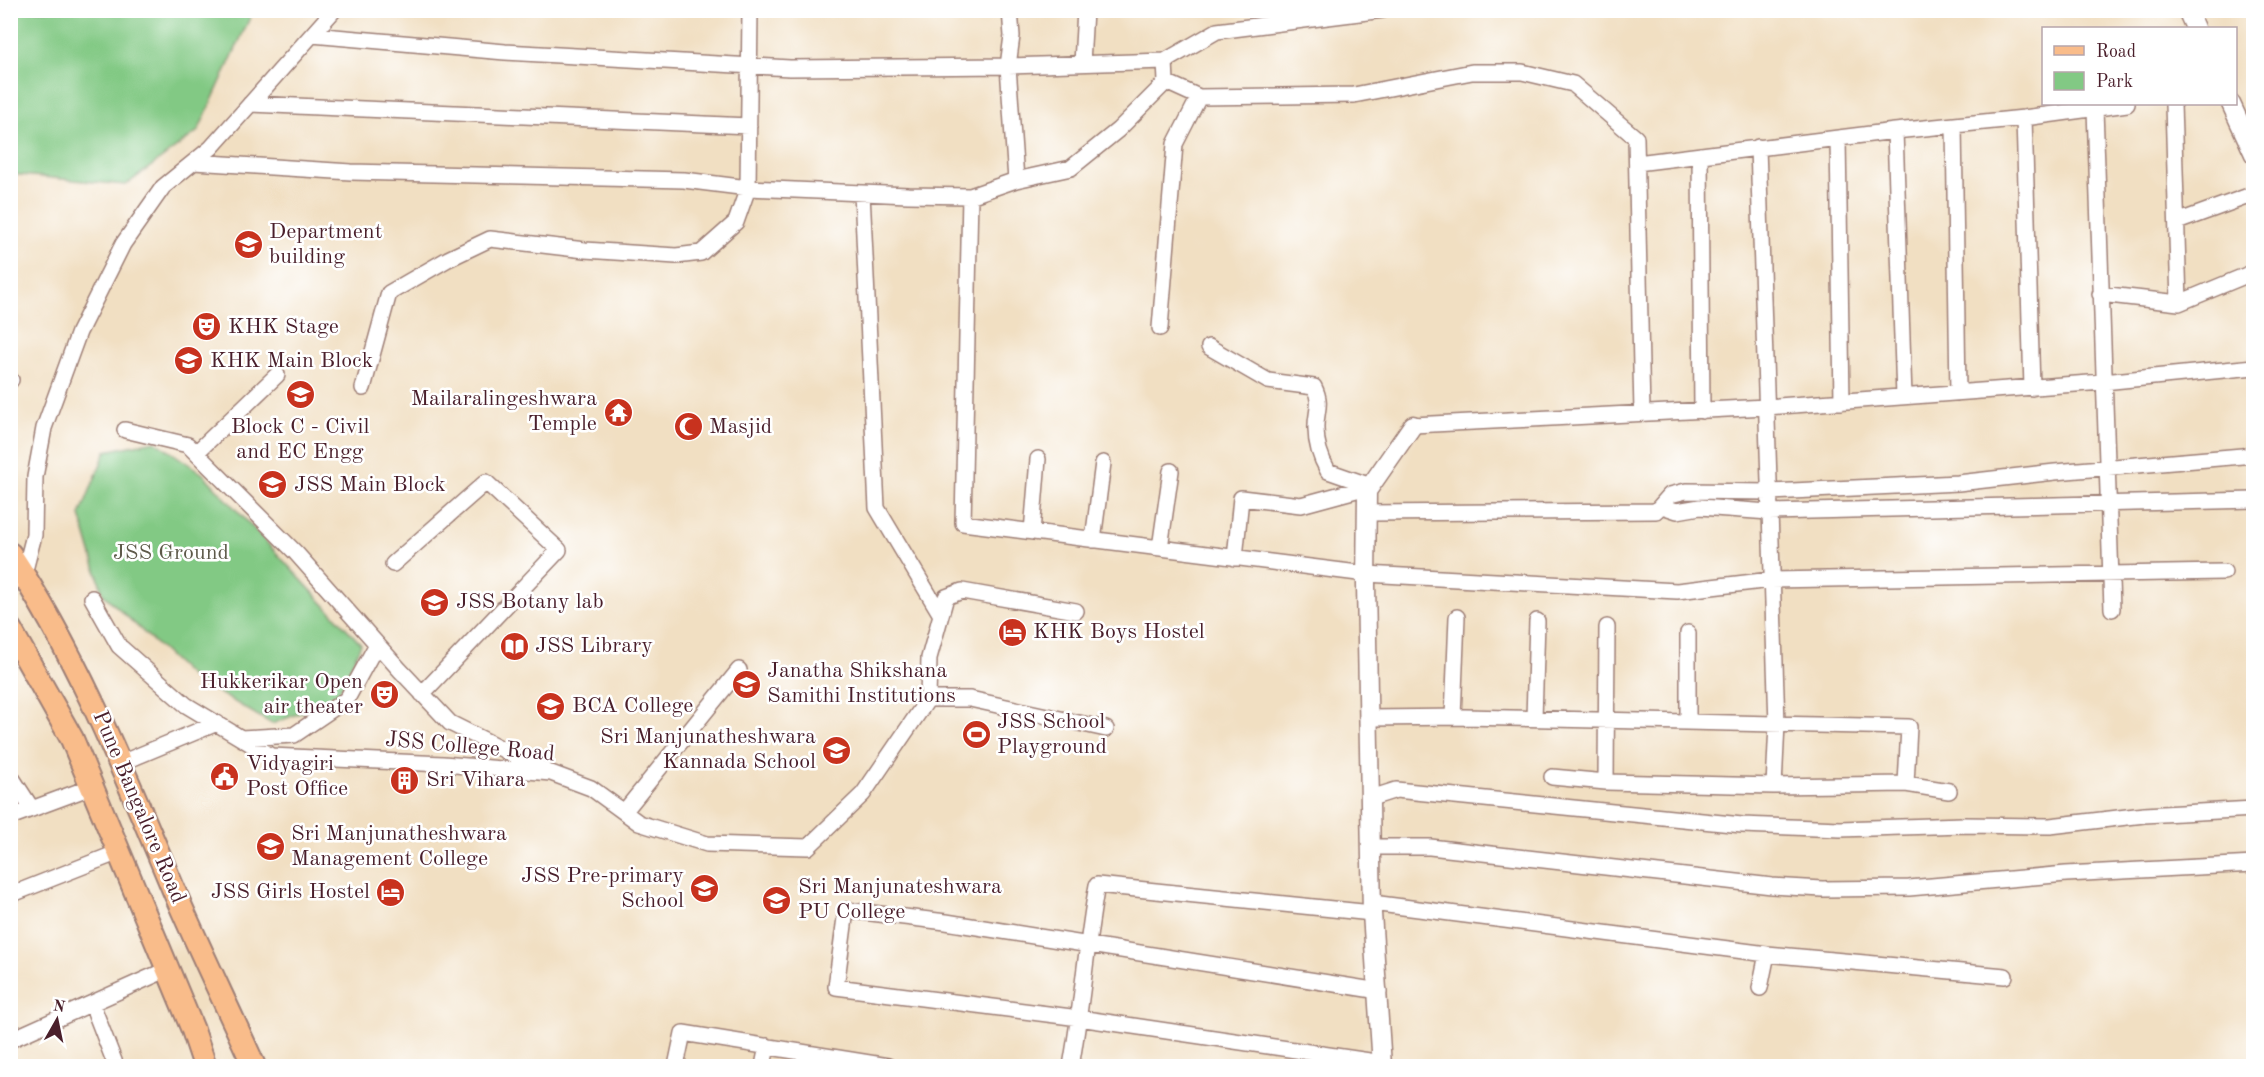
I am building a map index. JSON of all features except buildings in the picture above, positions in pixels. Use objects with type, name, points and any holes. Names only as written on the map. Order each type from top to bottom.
[{"type":"main road","name":"Pune Bangalore Road","points":[[10,554],[17,579],[87,688],[254,1066]]},
{"type":"main road","name":"Pune Bangalore Road","points":[[10,629],[72,739],[205,1066]]},
{"type":"street","points":[[17,579],[34,535],[35,477],[44,428],[79,332],[123,244],[163,187],[210,148],[334,10]]},
{"type":"street","points":[[363,388],[389,293],[490,238],[585,250],[676,256],[701,253],[736,222],[748,188],[750,10]]},
{"type":"street","points":[[1010,10],[1012,36],[1008,66],[1016,180]]},
{"type":"street","points":[[1082,63],[1085,10]]},
{"type":"street","points":[[312,35],[505,52],[790,68],[1008,66],[1165,61],[1217,31],[1383,10]]},
{"type":"street","points":[[2187,10],[2195,27]]},
{"type":"street","points":[[194,162],[351,172],[684,180],[748,188],[970,196],[1016,180],[1071,168],[1118,130],[1166,82],[1165,61]]},
{"type":"street","points":[[1166,82],[1199,97],[1354,95],[1472,72],[1522,72],[1573,84],[1636,138],[1642,413]]},
{"type":"street","points":[[1160,328],[1175,144],[1199,97]]},
{"type":"street","points":[[250,104],[749,126]]},
{"type":"street","points":[[1637,163],[2121,105]]},
{"type":"street","points":[[2173,105],[2180,303]]},
{"type":"street","points":[[2231,105],[2253,153]]},
{"type":"street","points":[[2095,109],[2112,609]]},
{"type":"street","points":[[2024,118],[2032,387]]},
{"type":"street","points":[[1954,125],[1958,393]]},
{"type":"street","points":[[1894,131],[1904,397]]},
{"type":"street","points":[[1838,139],[1842,402]]},
{"type":"street","points":[[1758,147],[1777,724],[1774,786]]},
{"type":"street","points":[[1701,155],[1702,411]]},
{"type":"street","points":[[862,193],[877,508],[941,615]]},
{"type":"street","points":[[2177,222],[2253,194]]},
{"type":"street","points":[[970,196],[963,524],[1366,574],[1677,591],[1771,580],[2224,572]]},
{"type":"street","points":[[2100,294],[2180,303],[2253,272]]},
{"type":"street","points":[[1209,347],[1268,381],[1314,387],[1320,399],[1315,428],[1319,456],[1328,471],[1371,486]]},
{"type":"street","points":[[1378,991],[946,922],[846,910],[836,987],[1079,1018],[1383,1065],[1378,991],[1372,908],[1366,574],[1367,491],[1413,425],[1842,402],[2103,382],[2253,367]]},
{"type":"street","points":[[196,453],[277,375]]},
{"type":"street","points":[[125,430],[188,445],[296,553],[450,723],[551,773]]},
{"type":"street","points":[[1367,513],[1656,511],[1671,495],[1686,491],[1769,492],[1958,483],[2253,455]]},
{"type":"street","points":[[1032,532],[1038,459]]},
{"type":"street","points":[[1094,540],[1103,463]]},
{"type":"street","points":[[1160,548],[1171,471]]},
{"type":"street","points":[[393,564],[486,482],[559,550],[422,694]]},
{"type":"street","points":[[1235,558],[1241,498],[1301,505],[1371,486]]},
{"type":"street","points":[[1662,506],[1677,511],[1700,507],[1769,512],[2253,500]]},
{"type":"street","points":[[1076,611],[962,591],[946,597],[929,658],[928,699],[970,699],[1106,729]]},
{"type":"street","name":"JSS College Road","points":[[92,598],[119,646],[186,705],[271,756],[443,764],[551,773],[591,788],[639,823],[707,844],[808,847],[863,794],[928,699]]},
{"type":"street","points":[[1453,717],[1458,617]]},
{"type":"street","points":[[1534,718],[1537,621]]},
{"type":"street","points":[[1606,782],[1607,627]]},
{"type":"street","points":[[1688,633],[1688,722]]},
{"type":"street","points":[[241,738],[294,735],[347,699],[377,644]]},
{"type":"street","points":[[624,812],[739,670]]},
{"type":"street","points":[[1370,718],[1534,718],[1909,727],[1906,784]]},
{"type":"street","points":[[121,763],[217,723]]},
{"type":"street","points":[[10,775],[32,809]]},
{"type":"street","points":[[1552,777],[1606,782],[1774,786],[1906,784],[1949,791]]},
{"type":"street","points":[[10,817],[91,788]]},
{"type":"street","points":[[1371,798],[1396,790],[1742,825],[1840,829],[1963,825],[2050,826],[2144,815],[2253,809]]},
{"type":"street","points":[[1371,847],[1430,847],[1772,886],[1822,889],[1910,888],[2109,872],[2253,864]]},
{"type":"street","points":[[10,895],[119,852]]},
{"type":"street","points":[[1071,1066],[1079,1018],[1086,944],[1097,885],[1372,908],[1767,954],[2005,976]]},
{"type":"street","points":[[1760,988],[1767,954]]},
{"type":"street","points":[[10,1040],[166,970]]},
{"type":"street","points":[[92,1004],[116,1066]]},
{"type":"street","points":[[676,1066],[683,1032],[888,1066]]},
{"type":"street","points":[[763,1066],[767,1046]]},
{"type":"green space","points":[[10,11],[253,11],[198,131],[126,185],[11,174]]},
{"type":"green space","name":"JSS Ground","points":[[155,441],[203,474],[361,644],[336,699],[272,724],[190,676],[103,594],[80,515],[106,451]]},
{"type":"place","name":"Department building","points":[[248,245]]},
{"type":"place","name":"KHK Stage","points":[[207,327]]},
{"type":"place","name":"KHK Main Block","points":[[189,361]]},
{"type":"place","name":"Block C - Civil and EC Engg","points":[[300,395]]},
{"type":"place","name":"Mailaralingeshwara Temple","points":[[618,412]]},
{"type":"place","name":"Masjid","points":[[688,427]]},
{"type":"place","name":"JSS Main Block","points":[[273,485]]},
{"type":"place","name":"JSS Botany lab","points":[[435,602]]},
{"type":"place","name":"KHK Boys Hostel","points":[[1012,632]]},
{"type":"place","name":"JSS Library","points":[[514,646]]},
{"type":"place","name":"Janatha Shikshana Samithi Institutions","points":[[746,684]]},
{"type":"place","name":"Hukkerikar Open air theater","points":[[384,695]]},
{"type":"place","name":"BCA College","points":[[551,706]]},
{"type":"place","name":"JSS School Playground","points":[[976,735]]},
{"type":"place","name":"Sri Manjunatheshwara Kannada School","points":[[837,750]]},
{"type":"place","name":"Vidyagiri Post Office","points":[[225,777]]},
{"type":"place","name":"Sri Vihara","points":[[405,780]]},
{"type":"place","name":"Sri Manjunatheshwara Management College","points":[[270,847]]},
{"type":"place","name":"JSS Pre-primary School","points":[[705,889]]},
{"type":"place","name":"JSS Girls Hostel","points":[[391,892]]},
{"type":"place","name":"Sri Manjunateshwara PU College","points":[[777,900]]}]
